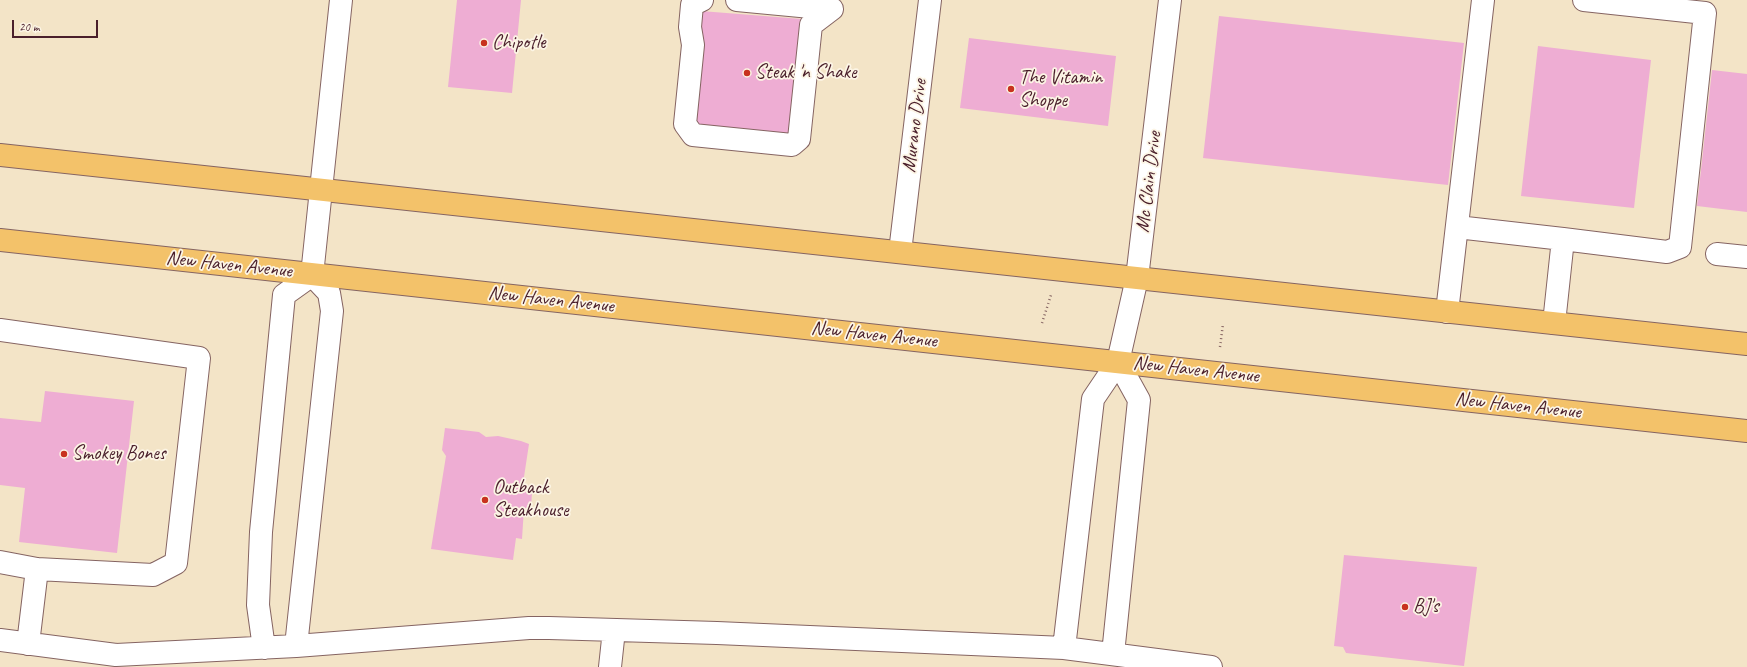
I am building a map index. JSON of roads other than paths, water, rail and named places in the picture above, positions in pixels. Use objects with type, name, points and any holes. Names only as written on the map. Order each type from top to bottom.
[{"type":"main road","points":[[0,155],[1747,344]]},
{"type":"main road","name":"New Haven Avenue","points":[[0,240],[1747,431]]},
{"type":"street","points":[[264,648],[258,605],[261,532],[284,295],[312,275],[342,0]]},
{"type":"street","points":[[702,0],[692,5],[690,28],[693,46],[684,124],[693,135],[792,145],[799,139],[811,24],[832,10],[737,0]]},
{"type":"street","name":"Murano Drive","points":[[900,252],[930,0]]},
{"type":"street","name":"Mc Clain Drive","points":[[1118,362],[1137,278],[1170,0]]},
{"type":"street","points":[[1447,312],[1483,0]]},
{"type":"street","points":[[1457,227],[1667,252],[1680,247],[1706,6],[1584,0]]},
{"type":"street","points":[[1554,323],[1563,239]]},
{"type":"street","points":[[1717,254],[1747,257]]},
{"type":"street","points":[[296,646],[332,311],[329,293],[312,275]]},
{"type":"street","points":[[0,330],[199,358],[176,563],[153,575],[37,569],[0,562]]},
{"type":"street","points":[[1064,648],[1093,399],[1118,362],[1139,400],[1113,654]]},
{"type":"street","points":[[28,644],[37,569]]},
{"type":"street","points":[[0,640],[116,655],[296,646],[529,628],[717,633],[1064,648],[1211,667]]},
{"type":"street","points":[[610,667],[614,630]]},
{"type":"place","name":"Chipotle","points":[[484,43]]},
{"type":"place","name":"Steak 'n Shake","points":[[747,73]]},
{"type":"place","name":"The Vitamin Shoppe","points":[[1011,89]]},
{"type":"place","name":"Smokey Bones","points":[[64,454]]},
{"type":"place","name":"Outback Steakhouse","points":[[485,500]]},
{"type":"place","name":"BJ's","points":[[1405,607]]}]
